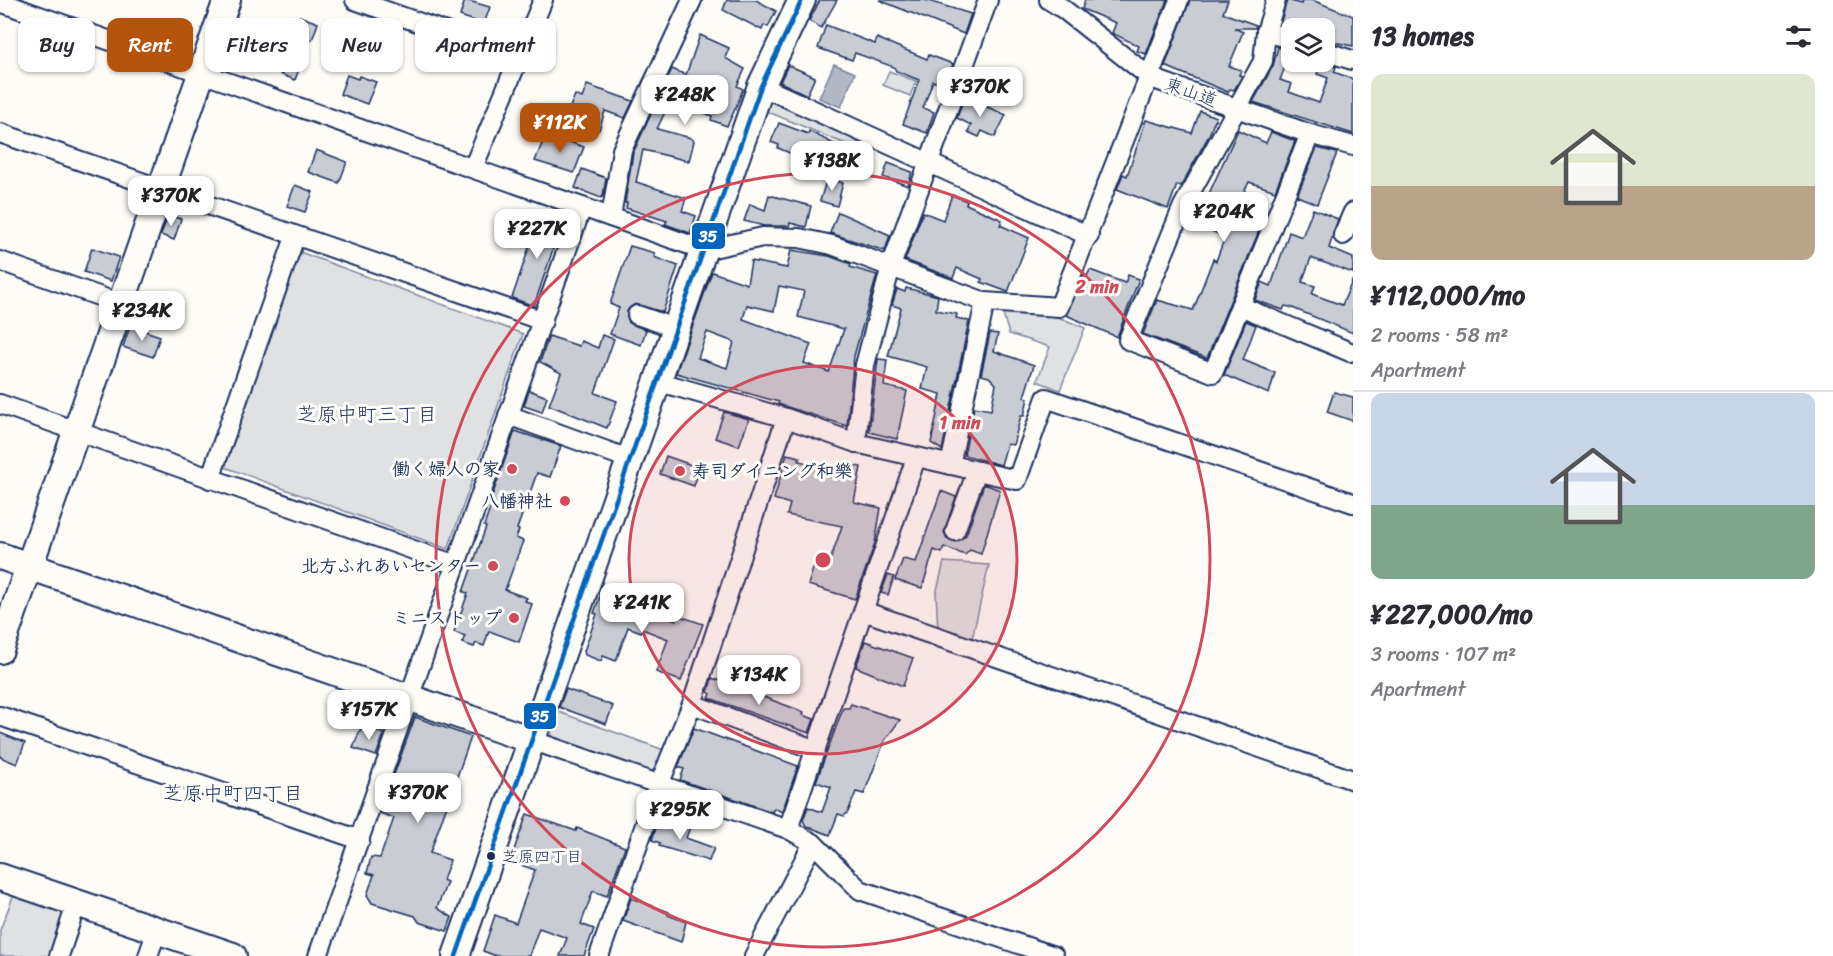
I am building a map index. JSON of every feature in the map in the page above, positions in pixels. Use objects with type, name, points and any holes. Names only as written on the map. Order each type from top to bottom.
[{"type":"street","points":[[0,650],[227,0]]},
{"type":"street","points":[[356,0],[415,21]]},
{"type":"street","points":[[536,18],[543,0]]},
{"type":"street","points":[[610,217],[622,150],[692,0]]},
{"type":"street","points":[[456,956],[628,459],[761,86],[801,0]]},
{"type":"street","points":[[856,443],[866,365],[891,266],[988,0]]},
{"type":"street","points":[[0,2],[704,250],[763,237],[799,238],[832,245],[985,302],[1059,307],[1151,78],[1179,0]]},
{"type":"street","points":[[1276,0],[1266,32],[1263,61],[1182,206],[1128,340],[1213,373],[1310,135]]},
{"type":"street","name":"東山道","points":[[1059,2],[1151,78],[1310,135],[1353,146]]},
{"type":"street","points":[[1266,32],[1281,37]]},
{"type":"street","points":[[1335,55],[1352,60]]},
{"type":"street","points":[[473,168],[514,72]]},
{"type":"street","points":[[761,86],[1089,236]]},
{"type":"street","points":[[0,133],[543,321]]},
{"type":"street","points":[[318,956],[582,207]]},
{"type":"street","points":[[1342,235],[1353,212]]},
{"type":"street","points":[[210,479],[295,237]]},
{"type":"street","points":[[0,261],[121,304]]},
{"type":"street","points":[[950,465],[985,302]]},
{"type":"street","points":[[1240,306],[1350,351]]},
{"type":"street","points":[[637,315],[675,328]]},
{"type":"street","points":[[656,381],[786,418],[856,443],[1017,480],[1046,399],[1353,503]]},
{"type":"street","points":[[0,404],[456,565]]},
{"type":"street","points":[[508,415],[628,459]]},
{"type":"street","points":[[599,956],[659,785],[692,704],[786,418]]},
{"type":"street","points":[[788,829],[916,458]]},
{"type":"street","points":[[955,531],[977,471]]},
{"type":"street","points":[[0,556],[29,564],[788,829],[813,843],[860,890],[1054,956]]},
{"type":"street","points":[[869,613],[1353,780]]},
{"type":"street","points":[[692,704],[816,750]]},
{"type":"street","points":[[0,716],[360,840]]},
{"type":"street","points":[[754,956],[813,843]]},
{"type":"street","points":[[2,883],[77,902],[233,956]]},
{"type":"street","points":[[59,956],[77,902]]},
{"type":"street","points":[[147,956],[157,930]]},
{"type":"shaded area","points":[[834,64],[855,73],[841,107],[819,98]]},
{"type":"shaded area","points":[[889,71],[916,81],[910,96],[883,85]]},
{"type":"shaded area","points":[[774,100],[859,140],[855,148],[766,111],[768,103]]},
{"type":"shaded area","points":[[297,251],[523,334],[448,549],[222,466]]},
{"type":"shaded area","points":[[1001,308],[1053,315],[1085,328],[1060,390],[1037,381],[1050,347],[1009,334]]},
{"type":"shaded area","points":[[944,562],[989,565],[971,643],[938,631],[936,594]]},
{"type":"shaded area","points":[[556,711],[664,750],[657,768],[650,772],[553,737],[550,729]]},
{"type":"shaded area","points":[[16,889],[64,905],[67,914],[52,956],[0,956],[0,930]]},
{"type":"building","points":[[465,0],[490,7],[486,18],[460,16]]},
{"type":"building","points":[[727,0],[756,0],[776,11],[768,27],[764,25],[762,30],[723,10]]},
{"type":"building","points":[[820,0],[837,0],[821,28],[809,21]]},
{"type":"building","points":[[879,0],[925,0],[971,14],[964,34]]},
{"type":"building","points":[[1085,0],[1167,0],[1146,54],[1137,51],[1139,46],[1112,33],[1116,23],[1082,9]]},
{"type":"building","points":[[1190,0],[1228,0],[1223,13],[1256,25],[1255,28],[1234,28],[1243,32],[1229,66],[1241,70],[1239,75],[1242,76],[1234,90],[1230,89],[1228,92],[1165,66]]},
{"type":"building","points":[[1287,0],[1301,4],[1302,0],[1312,0],[1353,16],[1353,46],[1335,42],[1335,18],[1282,18]]},
{"type":"building","points":[[309,20],[318,23],[312,40],[309,39]]},
{"type":"building","points":[[826,25],[875,44],[877,38],[927,59],[929,55],[953,64],[945,86],[933,81],[923,108],[934,112],[927,133],[903,124],[919,80],[896,71],[894,67],[855,53],[852,60],[818,48]]},
{"type":"building","points":[[700,35],[729,48],[725,58],[745,69],[737,86],[743,89],[736,107],[727,126],[711,120],[712,116],[671,99],[657,129],[691,138],[694,141],[689,161],[643,150],[636,182],[686,198],[682,211],[696,216],[690,233],[665,224],[667,221],[626,208],[627,203],[625,203],[633,153],[672,69],[686,75]]},
{"type":"building","points":[[1278,47],[1281,48],[1281,72],[1283,72],[1280,80],[1292,84],[1289,92],[1319,103],[1328,78],[1317,74],[1318,72],[1334,72],[1353,79],[1353,134],[1253,102],[1273,66]]},
{"type":"building","points":[[788,65],[815,77],[807,95],[780,82]]},
{"type":"building","points":[[281,72],[298,72],[295,80],[280,74]]},
{"type":"building","points":[[347,75],[358,79],[359,76],[376,82],[367,104],[340,94]]},
{"type":"building","points":[[587,85],[633,101],[625,118],[605,111],[599,130],[584,124],[586,118],[570,107],[575,95],[582,98]]},
{"type":"building","points":[[964,97],[1006,115],[995,137],[982,131],[979,137],[968,132],[971,125],[957,118]]},
{"type":"building","points":[[1200,111],[1216,117],[1209,135],[1181,186],[1177,185],[1168,209],[1117,189],[1123,174],[1127,176],[1146,120],[1192,133]]},
{"type":"building","points":[[779,123],[808,134],[809,131],[842,148],[832,171],[778,148],[779,145],[771,142]]},
{"type":"building","points":[[1238,130],[1266,143],[1271,132],[1295,141],[1275,191],[1249,182],[1235,210],[1263,221],[1207,358],[1143,334],[1157,300],[1193,310],[1213,259],[1216,261],[1225,237],[1201,226],[1213,200],[1207,198]]},
{"type":"building","points":[[546,134],[584,147],[574,173],[535,161]]},
{"type":"building","points":[[1317,148],[1337,153],[1317,204],[1297,196]]},
{"type":"building","points":[[316,150],[347,162],[339,183],[308,172]]},
{"type":"building","points":[[888,163],[912,172],[908,186],[883,177]]},
{"type":"building","points":[[582,169],[606,178],[601,198],[575,188]]},
{"type":"building","points":[[827,178],[843,183],[837,206],[820,201]]},
{"type":"building","points":[[295,185],[313,192],[305,212],[287,206]]},
{"type":"building","points":[[769,195],[811,206],[806,227],[790,223],[789,226],[764,226],[744,221],[750,204],[765,210]]},
{"type":"building","points":[[952,195],[1002,220],[1000,225],[1029,238],[1008,292],[981,282],[982,279],[957,268],[953,278],[905,260],[923,212],[943,220]]},
{"type":"building","points":[[1313,209],[1338,219],[1329,248],[1353,258],[1353,273],[1311,258],[1302,282],[1315,286],[1312,294],[1342,305],[1353,279],[1353,333],[1290,307],[1285,306],[1283,310],[1255,300],[1262,282],[1271,286],[1289,232],[1302,237]]},
{"type":"building","points":[[541,212],[562,222],[534,306],[512,298]]},
{"type":"building","points":[[838,212],[890,235],[885,251],[830,233]]},
{"type":"building","points":[[168,215],[181,219],[174,240],[161,235]]},
{"type":"building","points":[[630,246],[655,253],[654,257],[678,266],[663,312],[635,304],[627,311],[629,323],[646,330],[641,345],[610,334],[619,308],[610,304]]},
{"type":"building","points":[[92,248],[119,257],[111,281],[84,272]]},
{"type":"building","points":[[791,250],[829,256],[851,264],[850,267],[877,275],[854,356],[847,426],[778,404],[779,402],[676,373],[712,272],[747,284],[751,261],[787,268]],"holes":[[[779,286],[804,291],[798,317],[844,329],[829,372],[804,363],[811,344],[743,319],[747,305],[774,311]],[[707,332],[734,342],[727,368],[698,358]]]},
{"type":"building","points":[[1090,270],[1125,283],[1128,275],[1139,279],[1117,337],[1066,315],[1084,275],[1087,276]]},
{"type":"building","points":[[906,288],[938,296],[936,310],[957,314],[956,318],[969,321],[942,450],[931,443],[941,394],[922,389],[927,367],[888,356],[901,308],[892,305],[897,289],[905,292]]},
{"type":"building","points":[[1246,321],[1256,325],[1243,360],[1275,373],[1269,394],[1224,375]]},
{"type":"building","points":[[130,326],[160,336],[153,357],[123,347]]},
{"type":"building","points":[[990,333],[998,334],[994,351],[1034,365],[1024,397],[1028,398],[1024,416],[1021,416],[1013,445],[1007,444],[1001,465],[964,455],[974,407],[991,410],[996,384],[989,377],[981,375]]},
{"type":"building","points":[[602,335],[614,339],[595,393],[617,401],[607,428],[549,405],[561,373],[540,362],[549,336],[579,346],[581,341],[598,348]]},
{"type":"building","points":[[878,359],[887,360],[884,386],[907,391],[897,439],[869,432]]},
{"type":"building","points":[[529,390],[547,397],[542,412],[524,406]]},
{"type":"building","points":[[1334,392],[1353,397],[1353,421],[1327,412]]},
{"type":"building","points":[[724,412],[749,419],[739,446],[715,438]]},
{"type":"building","points":[[515,431],[561,446],[550,477],[537,473],[517,529],[519,530],[516,538],[523,541],[505,590],[527,598],[525,601],[532,604],[519,642],[489,631],[484,646],[476,643],[474,647],[462,643],[465,636],[454,632],[468,593],[463,592],[486,527],[484,526],[492,503],[490,502]]},
{"type":"building","points":[[787,454],[800,457],[799,461],[820,466],[818,471],[843,477],[846,464],[861,467],[854,502],[881,508],[875,543],[855,599],[808,585],[817,556],[830,561],[842,526],[787,515],[790,504],[774,499]]},
{"type":"building","name":"寿司ダイニング和樂","points":[[666,456],[700,468],[694,486],[660,474]]},
{"type":"building","points":[[984,484],[1000,490],[981,554],[970,550],[965,555],[944,547],[942,553],[934,550],[922,588],[895,580],[903,559],[916,562],[941,491],[956,497],[944,532],[947,539],[956,542],[966,535]]},
{"type":"building","points":[[888,575],[894,577],[888,595],[881,593]]},
{"type":"building","points":[[602,591],[622,598],[621,601],[676,620],[680,616],[703,624],[681,681],[656,672],[668,639],[642,629],[641,632],[628,627],[616,661],[603,656],[601,661],[585,655],[584,651],[597,614],[594,613]]},
{"type":"building","points":[[865,641],[913,658],[903,686],[856,667]]},
{"type":"building","points":[[712,678],[804,712],[803,715],[814,719],[809,733],[709,698],[711,694],[708,692]]},
{"type":"building","points":[[566,689],[613,706],[606,724],[559,707]]},
{"type":"building","points":[[851,704],[900,720],[885,740],[864,794],[856,792],[848,812],[844,816],[838,814],[830,835],[806,826],[803,820],[808,807],[822,812],[831,787],[816,782],[843,708],[849,708]]},
{"type":"building","points":[[415,717],[471,737],[430,853],[450,860],[443,880],[447,882],[437,908],[452,917],[447,931],[419,922],[415,916],[372,903],[367,895],[374,875],[367,873],[371,857],[380,858],[394,818],[380,813]]},
{"type":"building","points":[[362,725],[384,734],[376,756],[353,748]]},
{"type":"building","points":[[694,728],[798,766],[782,812],[774,808],[772,812],[680,780],[684,769],[678,767]]},
{"type":"building","points":[[0,733],[25,743],[17,764],[0,757]]},
{"type":"building","points":[[527,814],[576,831],[577,828],[625,847],[607,896],[593,891],[581,924],[594,929],[584,956],[560,956],[567,938],[539,928],[529,956],[496,956],[483,951],[495,915],[516,923],[535,870],[510,861]]},
{"type":"building","points":[[658,821],[673,826],[675,822],[690,827],[686,838],[714,848],[709,861],[659,846],[660,843],[652,840]]},
{"type":"building","points":[[631,898],[669,912],[668,915],[686,922],[681,942],[623,921]]},
{"type":"transit line","name":"35","points":[[456,956],[761,86],[802,0]]},
{"type":"place","name":"働く婦人の家","points":[[512,469]]},
{"type":"place","name":"寿司ダイニング和樂","points":[[680,471]]},
{"type":"place","name":"八幡神社","points":[[565,501]]},
{"type":"place","name":"北方ふれあいセンター","points":[[493,566]]},
{"type":"place","name":"ミニストップ","points":[[514,618]]},
{"type":"place","name":"芝原四丁目","points":[[491,856]]},
{"type":"district","name":"芝原中町三丁目","points":[[367,414]]},
{"type":"district","name":"芝原中町四丁目","points":[[233,793]]}]
